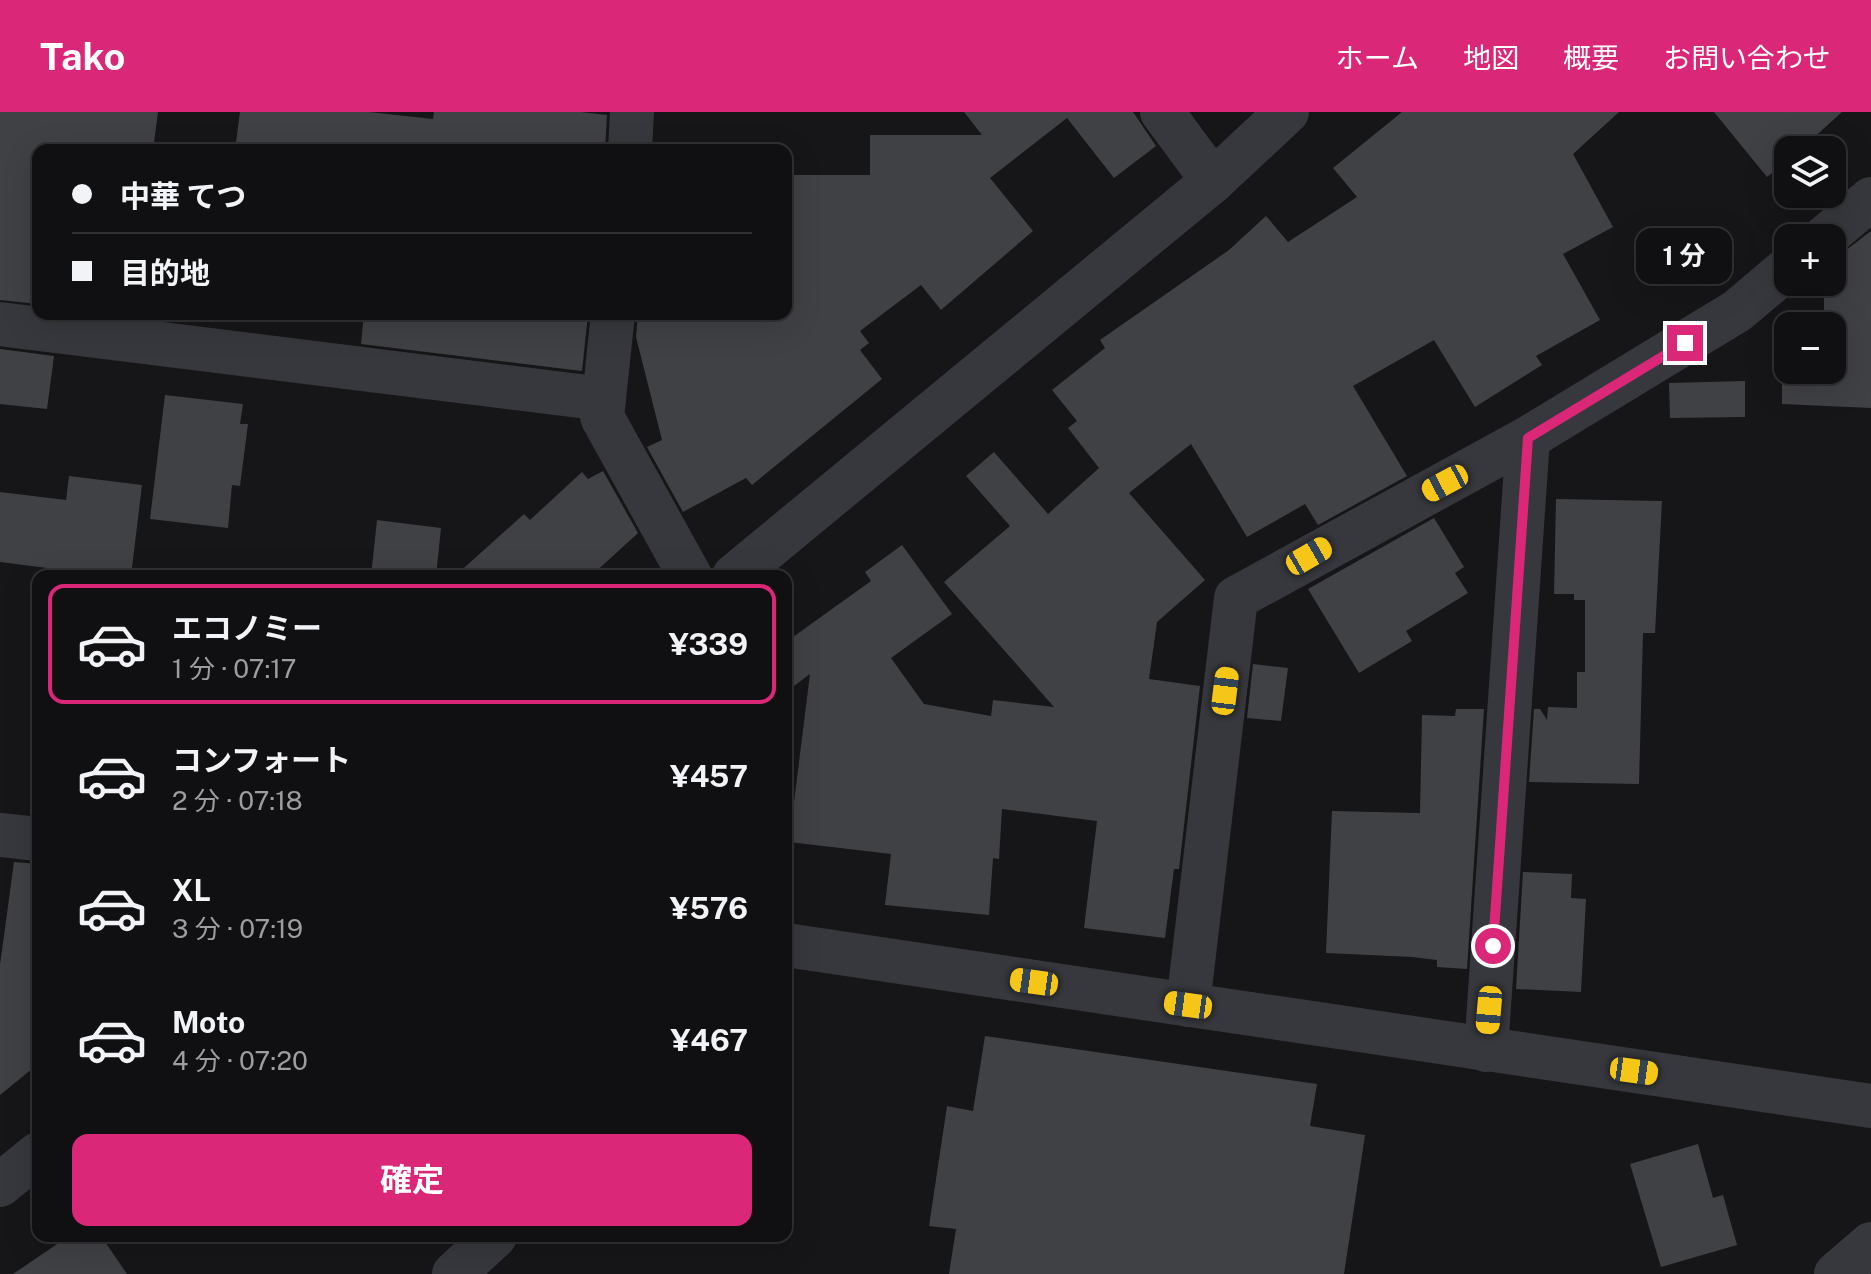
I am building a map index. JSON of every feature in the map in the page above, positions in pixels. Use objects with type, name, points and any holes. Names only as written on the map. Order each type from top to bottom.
[{"type":"street","points":[[630,144],[632,112]]},
{"type":"street","points":[[1162,112],[1213,181]]},
{"type":"street","points":[[741,570],[1213,181],[1287,112]]},
{"type":"street","points":[[1841,224],[1871,199]]},
{"type":"street","points":[[1188,1005],[1236,598],[1528,438],[1737,311],[1774,280]]},
{"type":"street","points":[[612,320],[602,417],[687,570]]},
{"type":"street","points":[[0,324],[604,399]]},
{"type":"street","points":[[1486,1050],[1528,438]]},
{"type":"street","points":[[0,835],[32,838]]},
{"type":"street","points":[[792,946],[1871,1106]]},
{"type":"street","points":[[0,1185],[32,1159]]},
{"type":"street","points":[[454,1274],[489,1242]]},
{"type":"street","points":[[1836,1274],[1871,1244]]},
{"type":"building","points":[[0,112],[158,112],[154,144],[32,144],[32,303],[0,300]]},
{"type":"building","points":[[240,112],[369,112],[433,119],[434,112],[581,112],[607,115],[605,144],[236,144]]},
{"type":"building","points":[[964,112],[1133,112],[1156,146],[1114,178],[1067,118],[990,178],[1033,231],[941,310],[921,285],[860,331],[869,343],[860,350],[882,379],[752,485],[746,478],[683,512],[647,447],[662,440],[636,337],[637,320],[792,320],[792,175],[870,175],[870,135],[982,135]]},
{"type":"building","points":[[1402,112],[1619,112],[1573,154],[1613,227],[1563,254],[1600,320],[1536,356],[1542,365],[1475,407],[1434,340],[1353,386],[1407,476],[1318,525],[1305,504],[1247,537],[1191,444],[1129,493],[1205,580],[1157,622],[1149,679],[1200,686],[1179,869],[1174,869],[1165,938],[1084,928],[1097,821],[1002,809],[999,859],[993,858],[989,915],[885,905],[891,854],[792,842],[792,818],[810,674],[792,688],[792,638],[871,581],[865,572],[902,545],[952,614],[891,658],[924,704],[991,716],[993,700],[1054,707],[944,582],[1010,526],[966,476],[994,452],[1048,514],[1099,468],[1068,428],[1077,421],[1052,390],[1105,348],[1100,340],[1229,250],[1266,216],[1288,242],[1357,197],[1333,168]]},
{"type":"building","points":[[1714,112],[1842,112],[1815,136],[1774,136],[1774,171],[1767,177]]},
{"type":"building","points":[[1871,231],[1871,408],[1782,404],[1782,384],[1846,384],[1846,312],[1824,312],[1824,296],[1846,296],[1846,250]]},
{"type":"building","points":[[363,320],[587,320],[582,371],[361,344]]},
{"type":"building","points":[[0,349],[54,356],[47,409],[0,404]]},
{"type":"building","points":[[1745,381],[1745,417],[1670,418],[1669,383]]},
{"type":"building","points":[[165,395],[243,404],[240,424],[248,424],[240,486],[232,485],[228,528],[150,519]]},
{"type":"building","points":[[603,471],[638,533],[598,570],[462,570],[524,514],[530,520],[582,472],[588,479]]},
{"type":"building","points":[[69,476],[142,485],[132,570],[55,570],[0,562],[0,492],[66,500]]},
{"type":"building","points":[[1556,499],[1662,501],[1655,633],[1643,633],[1639,784],[1529,782],[1534,709],[1540,709],[1547,720],[1548,707],[1577,708],[1577,672],[1585,672],[1585,600],[1574,600],[1574,594],[1554,594]]},
{"type":"building","points":[[1434,518],[1464,567],[1455,573],[1468,593],[1406,631],[1412,641],[1359,673],[1308,589]]},
{"type":"building","points":[[377,520],[441,528],[437,570],[372,570]]},
{"type":"building","points":[[1253,664],[1288,668],[1281,721],[1247,718]]},
{"type":"building","points":[[1456,709],[1484,709],[1467,969],[1437,967],[1437,960],[1412,957],[1326,953],[1332,811],[1420,813],[1422,715],[1455,716]]},
{"type":"building","points":[[14,862],[32,864],[32,1069],[0,1095],[0,965]]},
{"type":"building","points":[[1523,872],[1572,874],[1571,898],[1586,899],[1581,992],[1516,989]]},
{"type":"building","points":[[985,1036],[1317,1084],[1310,1126],[1365,1135],[1344,1274],[949,1274],[956,1229],[929,1226],[947,1106],[973,1111]]},
{"type":"building","points":[[1698,1144],[1713,1198],[1723,1195],[1737,1245],[1661,1267],[1630,1164]]},
{"type":"building","points":[[60,1242],[105,1242],[127,1274],[13,1274]]},
{"type":"route","points":[[1493,946],[1528,438],[1685,343]]}]
